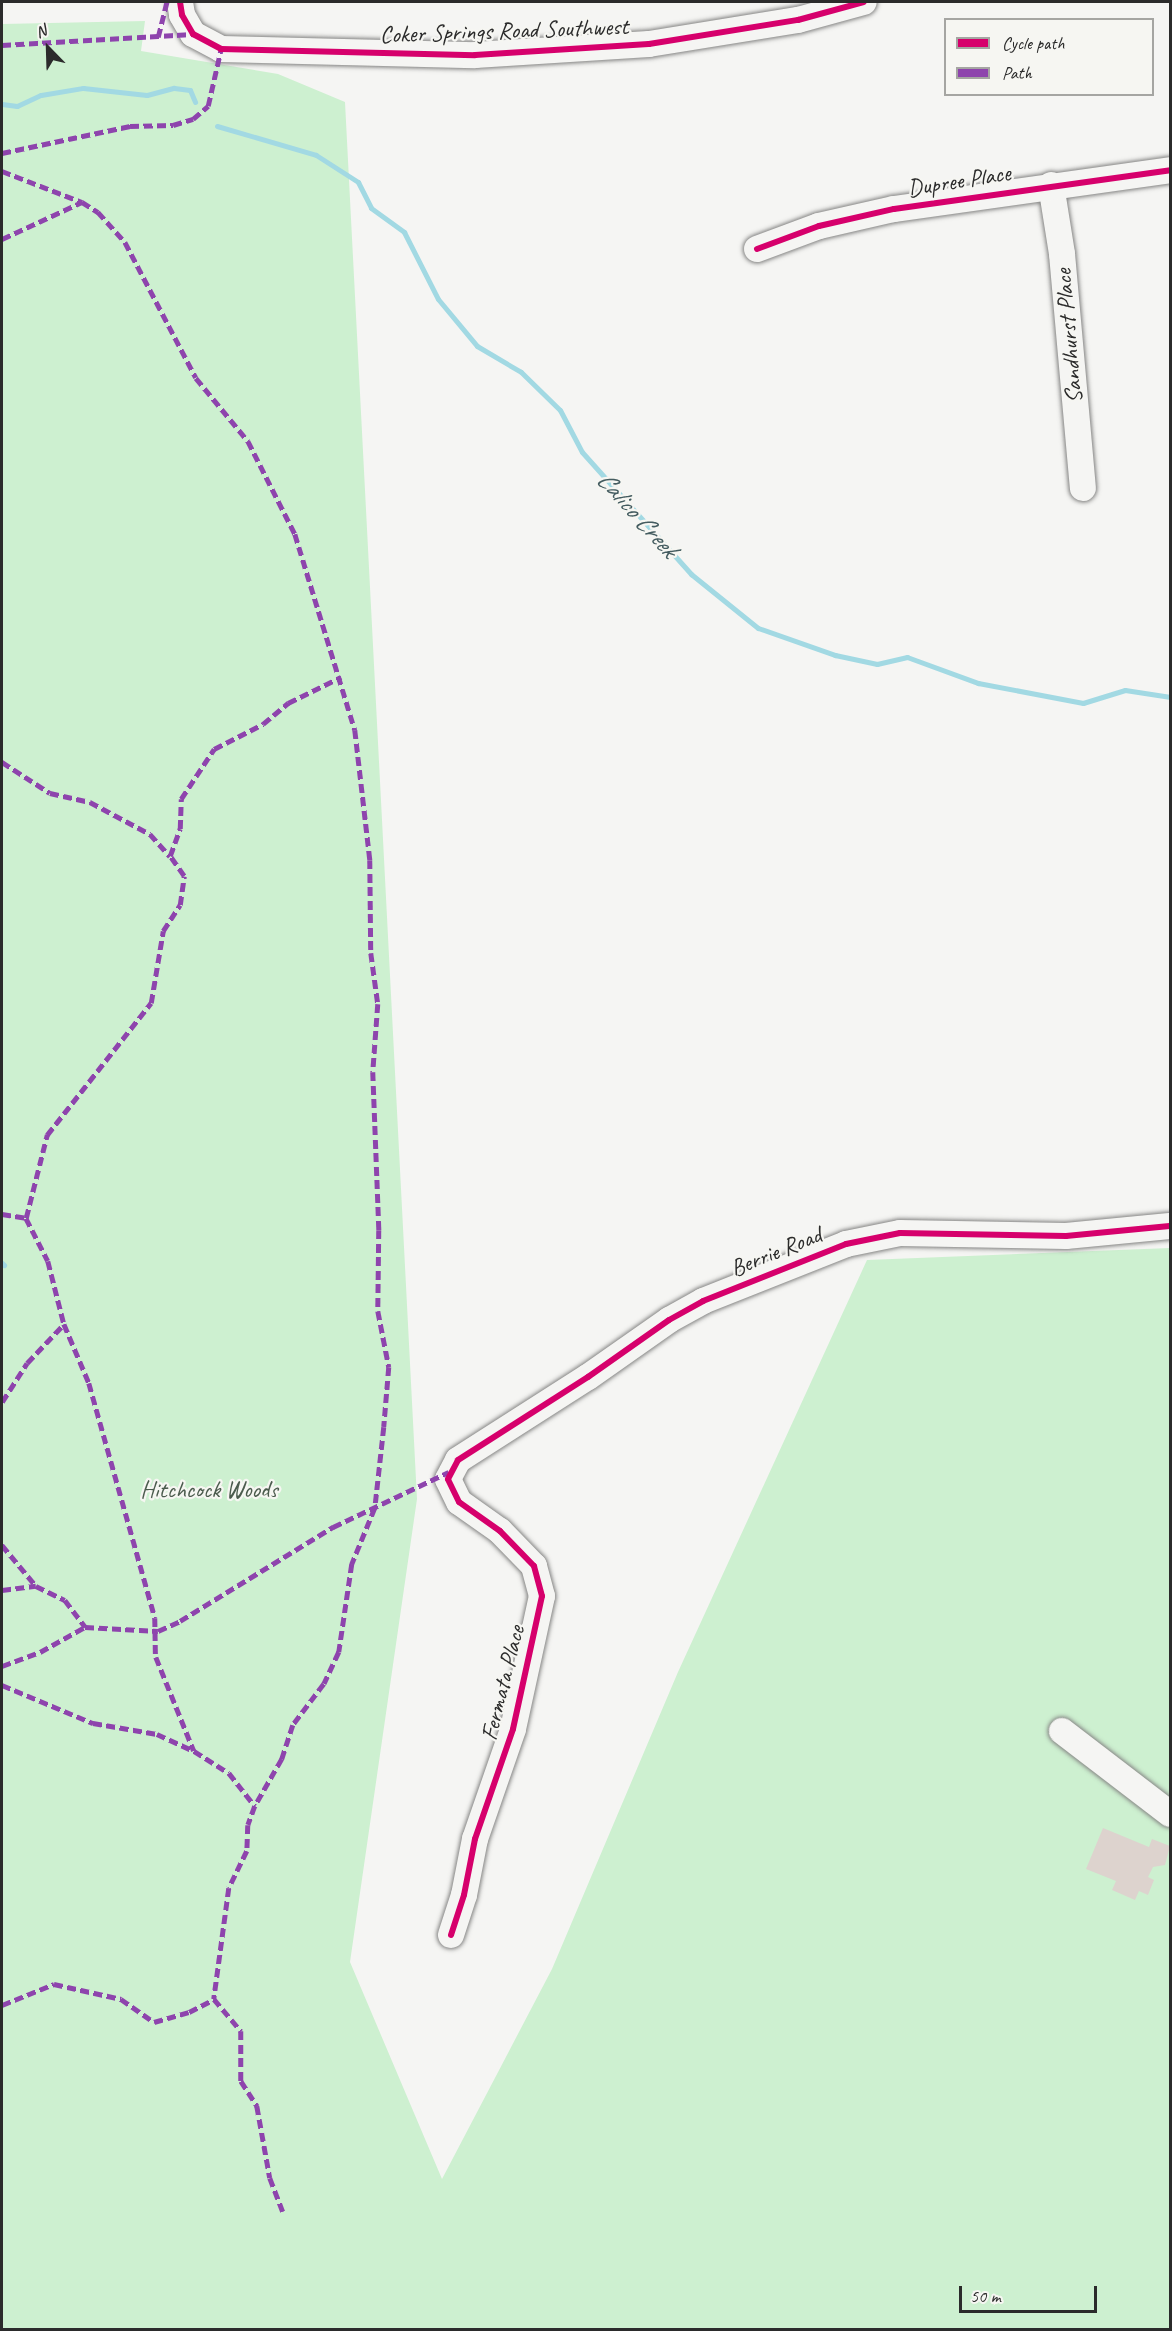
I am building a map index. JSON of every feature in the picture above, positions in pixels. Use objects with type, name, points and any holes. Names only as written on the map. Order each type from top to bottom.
[{"type":"street","name":"Coker Springs Road Southwest","points":[[183,13],[201,41],[220,50],[475,55],[560,53],[726,34],[864,2]]},
{"type":"street","name":"Dupree Place","points":[[757,249],[819,226],[894,209],[1170,170]]},
{"type":"street","name":"Sandhurst Place","points":[[1051,185],[1062,254],[1083,488]]},
{"type":"street","name":"Berrie Road","points":[[449,1472],[458,1460],[558,1397],[669,1320],[702,1301],[846,1244],[900,1233],[1066,1236],[1170,1226]]},
{"type":"street","name":"Fermata Place","points":[[449,1472],[450,1486],[459,1502],[500,1531],[528,1559],[542,1585],[526,1680],[475,1839],[464,1895],[451,1935]]},
{"type":"street","points":[[1062,1731],[1170,1814]]},
{"type":"green space","name":"Hitchcock Woods","points":[[145,21],[141,51],[278,74],[345,102],[417,1499],[350,1962],[442,2179],[552,1969],[678,1672],[867,1260],[1170,1248],[1170,2329],[2,2329],[2,24]]},
{"type":"building","points":[[1103,1828],[1149,1847],[1152,1839],[1170,1846],[1165,1865],[1153,1867],[1148,1877],[1154,1880],[1148,1895],[1139,1891],[1135,1900],[1112,1890],[1116,1881],[1086,1869]]},
{"type":"waterway","name":"Calico Creek","points":[[2,104],[17,106],[41,95],[83,88],[147,95],[174,88],[190,90],[195,102]]},
{"type":"waterway","name":"Calico Creek","points":[[217,126],[316,155],[358,182],[371,208],[404,232],[438,299],[477,346],[521,372],[560,410],[582,452],[691,574],[758,628],[835,655],[877,664],[907,657],[978,683],[1083,703],[1125,690],[1170,697]]},
{"type":"marked path","points":[[158,37],[167,2]]},
{"type":"marked path","points":[[2,45],[193,34]]},
{"type":"marked path","points":[[2,153],[130,126],[173,125],[193,119],[208,106],[221,49]]},
{"type":"marked path","points":[[2,171],[82,202],[98,212],[125,242],[196,378],[248,441],[295,534],[355,730],[370,860],[371,953],[378,1004],[373,1072],[379,1230],[378,1311],[389,1367],[384,1427],[375,1508],[352,1564],[339,1652],[324,1684],[293,1725],[282,1759],[255,1806]]},
{"type":"marked path","points":[[2,239],[82,202]]},
{"type":"marked path","points":[[26,1218],[47,1135],[151,1003],[163,931],[180,905],[184,876],[170,856],[180,829],[181,799],[214,749],[263,724],[288,703],[341,677]]},
{"type":"marked path","points":[[2,762],[50,793],[90,802],[150,834],[170,856]]},
{"type":"marked path","points":[[2,1214],[26,1218],[48,1261],[64,1324],[89,1383],[155,1618],[156,1657],[194,1751]]},
{"type":"marked path","points":[[2,1402],[27,1363],[64,1324]]},
{"type":"marked path","points":[[2,1590],[36,1586],[65,1600],[85,1627],[158,1631],[180,1621],[333,1527],[449,1472]]},
{"type":"marked path","points":[[2,1545],[36,1586]]},
{"type":"marked path","points":[[2,1666],[40,1652],[85,1627]]},
{"type":"marked path","points":[[2,1685],[93,1723],[157,1734],[194,1751],[229,1773],[255,1806],[248,1825],[247,1851],[229,1888],[214,1999]]},
{"type":"marked path","points":[[2,2005],[54,1984],[121,1999],[154,2022],[189,2012],[214,1999]]},
{"type":"marked path","points":[[214,1999],[241,2031],[241,2081],[257,2106],[270,2178],[283,2212]]},
{"type":"cycle path","points":[[180,2],[182,15],[193,34],[221,49],[475,55],[649,44],[798,20],[864,2]]},
{"type":"cycle path","points":[[757,249],[819,226],[894,209],[1170,170]]},
{"type":"cycle path","points":[[451,1935],[464,1895],[475,1839],[513,1729],[542,1596],[534,1566],[500,1531],[459,1502],[448,1479],[458,1460],[588,1377],[669,1320],[703,1301],[846,1244],[900,1233],[1066,1236],[1170,1226]]}]
